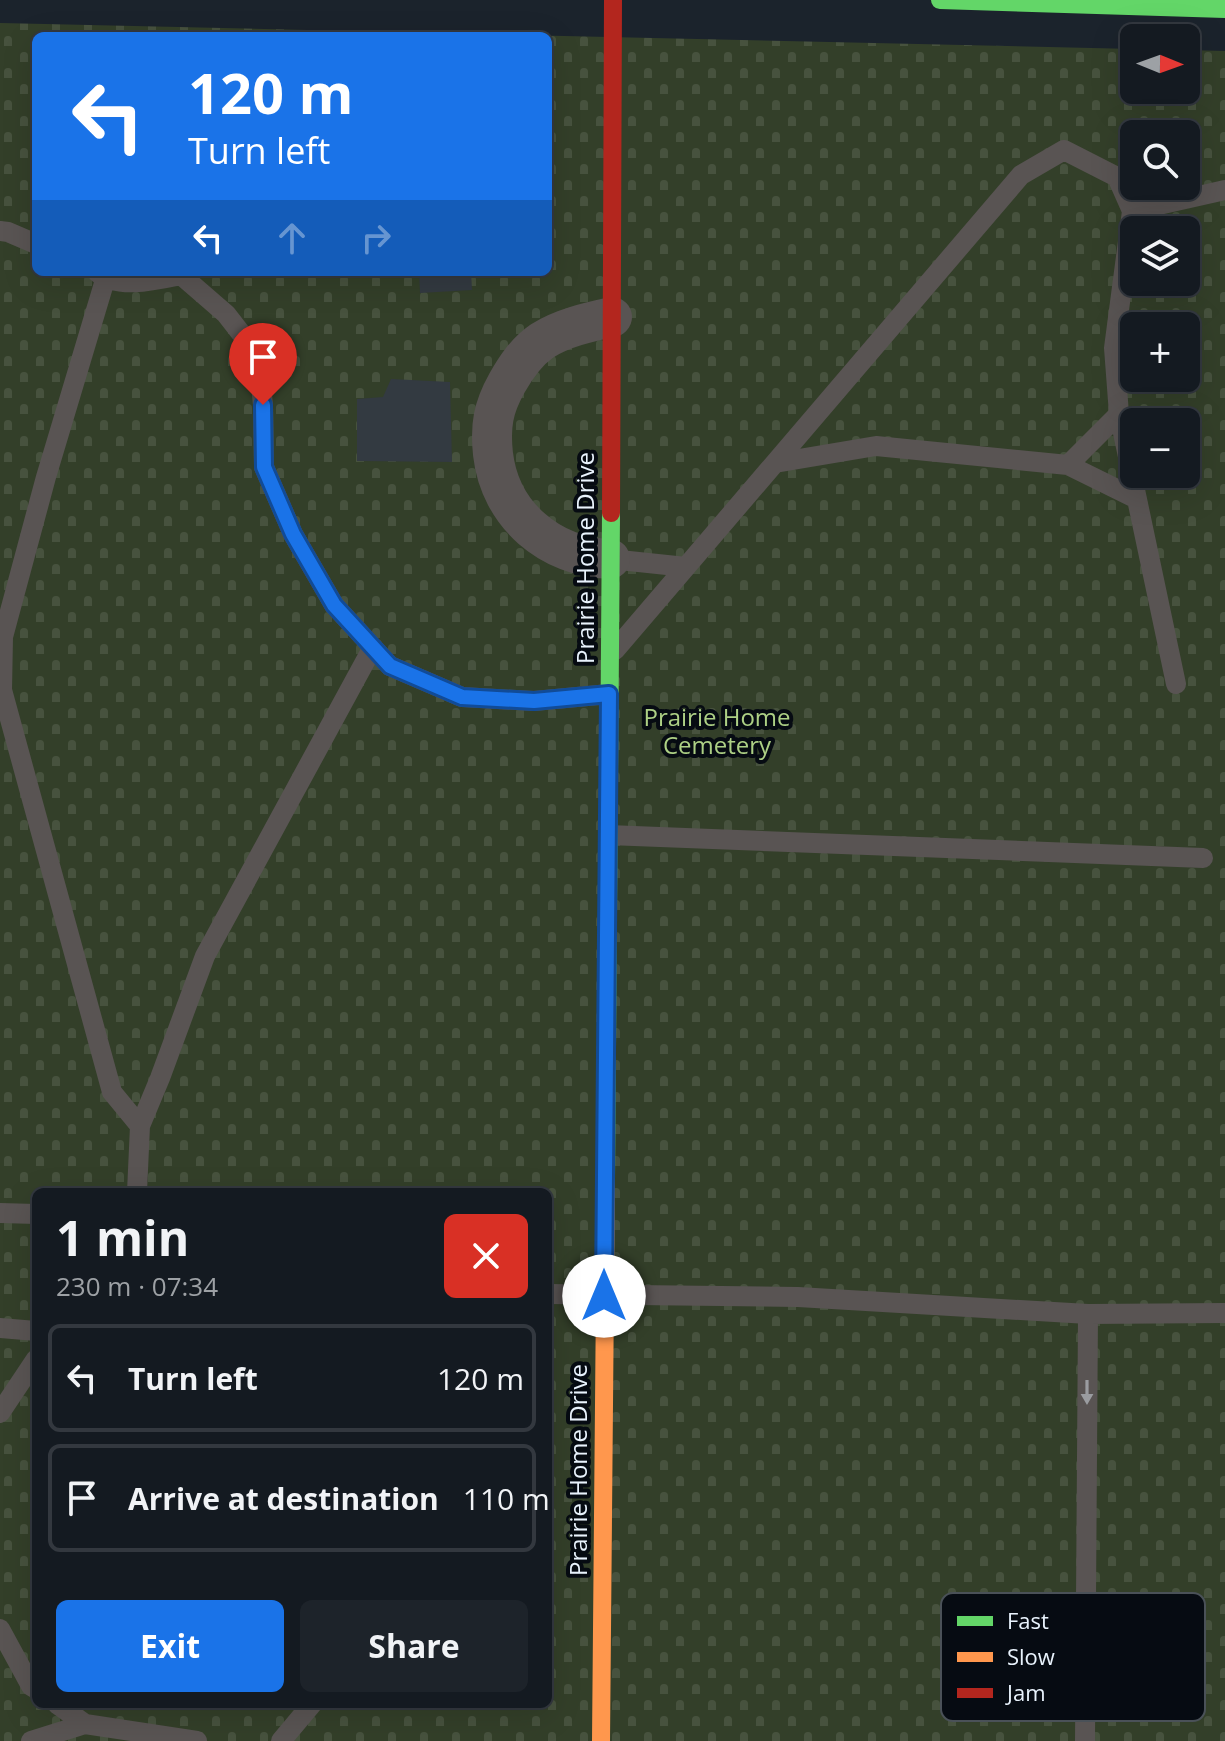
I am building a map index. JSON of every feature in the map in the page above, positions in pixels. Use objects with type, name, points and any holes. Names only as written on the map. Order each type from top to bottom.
[{"type":"street","name":"Prairie Home Drive","points":[[601,1741],[613,0]]},
{"type":"street","points":[[940,0],[1112,3],[1225,9]]},
{"type":"street","points":[[610,559],[589,558],[537,534],[508,503],[495,471],[491,431],[497,400],[517,364],[541,342],[557,334],[612,317]]},
{"type":"lane","points":[[610,656],[1021,175],[1064,150],[1117,177],[1132,211],[1114,348],[1119,414],[1176,684]]},
{"type":"lane","points":[[1132,211],[1225,190]]},
{"type":"lane","points":[[0,231],[32,242]]},
{"type":"lane","points":[[140,1126],[112,1092],[1,688],[3,637],[101,276],[147,282],[176,276]]},
{"type":"lane","points":[[182,276],[226,314],[258,355],[264,467],[293,534],[334,605],[390,666],[462,697],[534,701],[609,694]]},
{"type":"lane","points":[[1068,465],[1119,414]]},
{"type":"lane","points":[[775,463],[876,446],[1068,465],[1137,499]]},
{"type":"lane","points":[[610,559],[686,567]]},
{"type":"lane","points":[[137,1188],[140,1126],[205,956],[373,647]]},
{"type":"lane","points":[[608,835],[1203,858]]},
{"type":"lane","points":[[0,1213],[32,1214]]},
{"type":"lane","points":[[552,1294],[798,1297],[1088,1314],[1225,1313]]},
{"type":"lane","points":[[1086,1593],[1088,1314]]},
{"type":"lane","points":[[0,1328],[32,1331]]},
{"type":"lane","points":[[0,1413],[32,1365]]},
{"type":"lane","points":[[0,1629],[32,1687]]},
{"type":"lane","points":[[63,1708],[85,1724]]},
{"type":"lane","points":[[281,1741],[309,1708]]},
{"type":"lane","points":[[1085,1721],[1085,1741]]},
{"type":"lane","points":[[31,1741],[85,1724],[197,1741]]},
{"type":"green space","name":"Prairie Home Cemetery","points":[[0,23],[393,32],[32,32],[32,276],[552,276],[552,36],[1120,49],[1120,104],[1200,104],[1200,50],[1225,51],[1225,1741],[0,1741]]},
{"type":"building","points":[[419,276],[471,276],[472,290],[420,293]]},
{"type":"building","points":[[391,379],[450,382],[452,462],[357,461],[357,399],[383,397]]},
{"type":"traffic: fast","points":[[940,0],[1225,9]]},
{"type":"traffic: fast","points":[[606,1181],[611,513]]},
{"type":"traffic: slow","points":[[601,1741],[606,1181]]},
{"type":"traffic: jam","points":[[611,513],[613,0]]},
{"type":"route","points":[[263,405],[264,467],[293,534],[334,605],[390,666],[462,697],[534,701],[609,694],[604,1296]]}]
